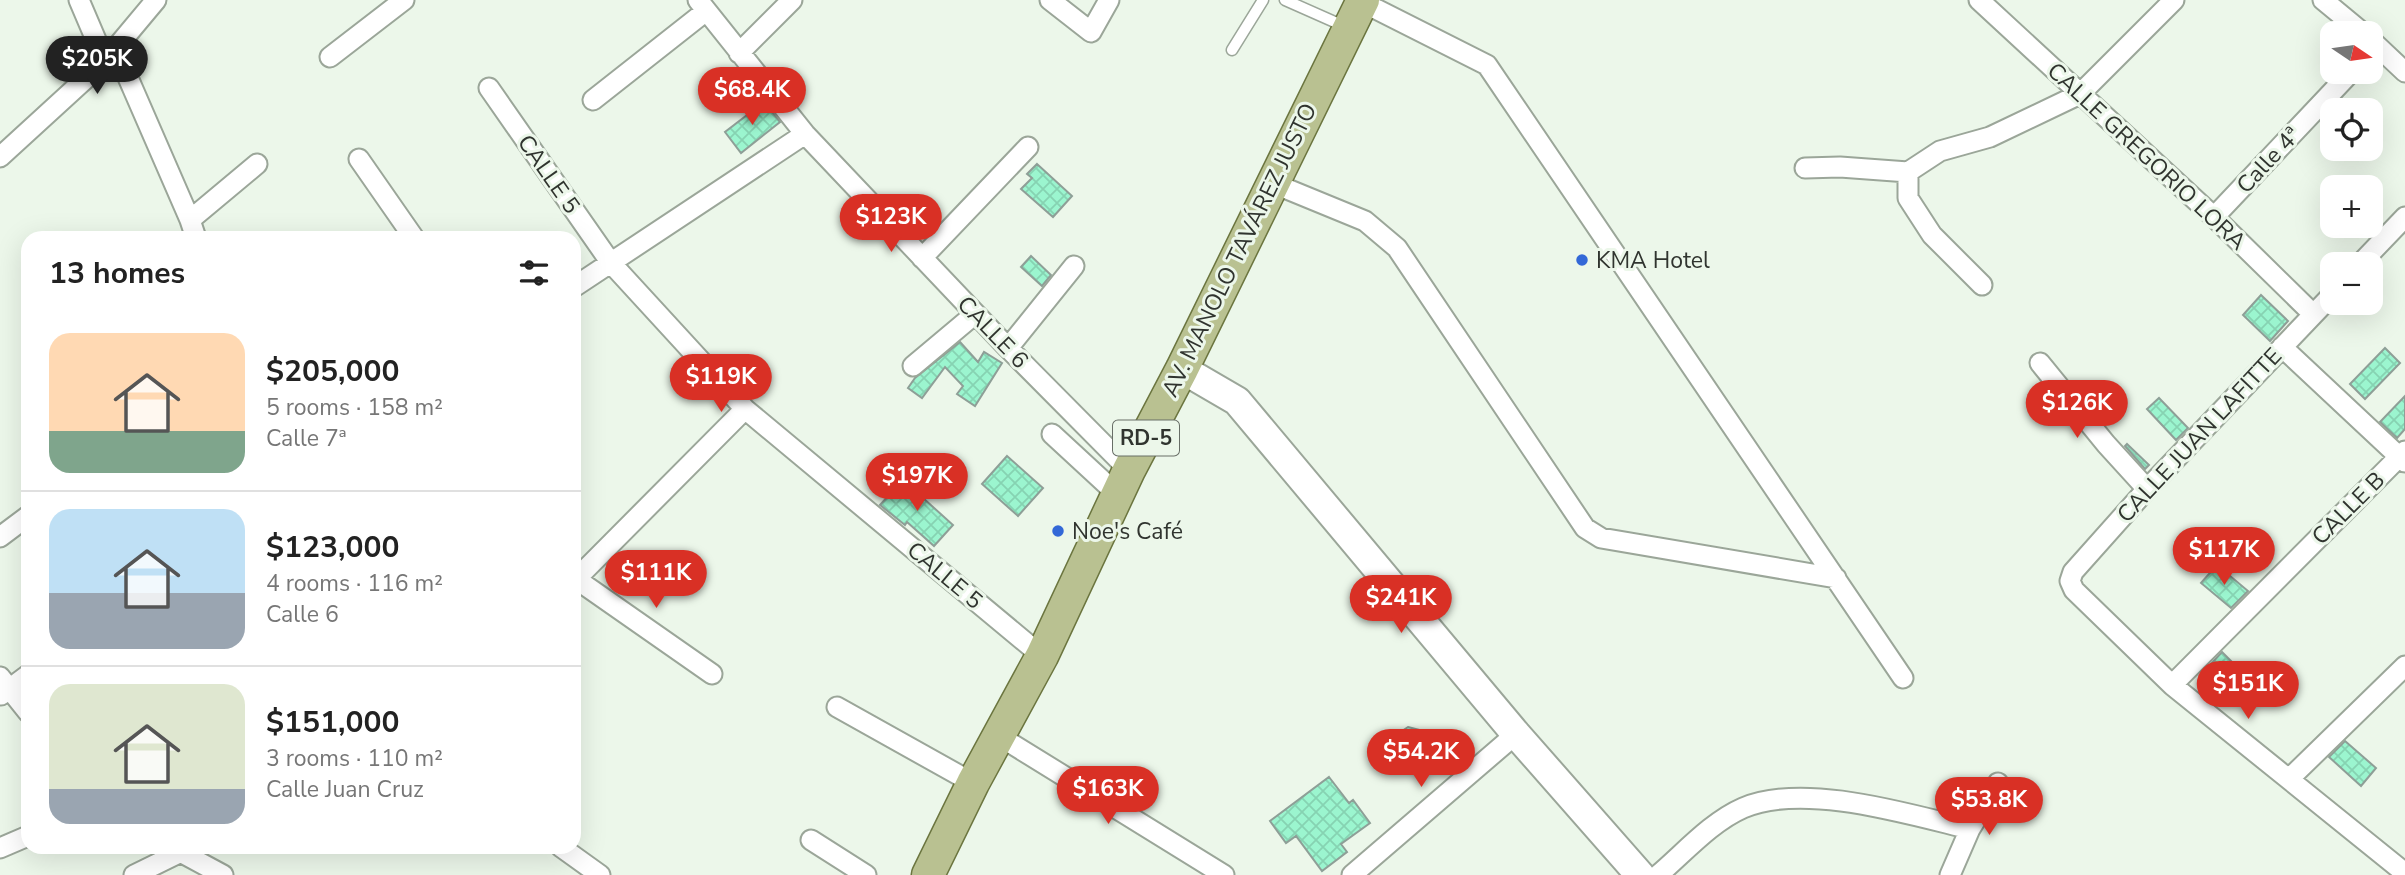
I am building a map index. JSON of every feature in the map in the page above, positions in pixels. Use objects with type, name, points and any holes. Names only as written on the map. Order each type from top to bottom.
[{"type":"main road","name":"AV. MANOLO TAVÁREZ JUSTO","points":[[947,875],[1189,373],[1349,28],[1373,3]]},
{"type":"main road","name":"AV. MANOLO TAVÁREZ JUSTO","points":[[928,875],[973,783],[1042,656],[1123,482],[1189,373],[1287,189],[1373,3]]},
{"type":"street","points":[[79,0],[111,56],[193,229],[257,164]]},
{"type":"street","points":[[0,158],[111,56],[156,0]]},
{"type":"street","points":[[330,57],[404,0]]},
{"type":"street","points":[[738,53],[792,0]]},
{"type":"street","points":[[1050,0],[1091,32],[1110,0]]},
{"type":"street","name":"CALLE GREGORIO LORA","points":[[1979,0],[2214,217],[2313,314]]},
{"type":"street","points":[[1805,168],[1840,167],[1908,172],[1940,151],[1990,137],[2080,94],[2174,0]]},
{"type":"street","points":[[2323,0],[2346,21]]},
{"type":"street","points":[[1373,3],[1487,65],[1903,677]]},
{"type":"street","points":[[593,100],[702,6]]},
{"type":"street","name":"CALLE 6","points":[[702,6],[805,134],[1008,348],[1123,482]]},
{"type":"street","points":[[2384,54],[2405,72]]},
{"type":"street","name":"Calle 4ª","points":[[2214,217],[2340,84]]},
{"type":"street","name":"CALLE 5","points":[[489,88],[611,263],[744,409],[1042,656]]},
{"type":"street","points":[[581,282],[805,134]]},
{"type":"street","points":[[922,258],[1028,147]]},
{"type":"street","points":[[359,159],[409,231]]},
{"type":"street","points":[[1908,172],[1908,198],[1932,235],[1982,285]]},
{"type":"street","points":[[1287,189],[1365,221],[1397,248],[1585,528],[1601,538],[1836,578]]},
{"type":"street","points":[[2371,252],[2405,217]]},
{"type":"street","points":[[1008,348],[1074,267]]},
{"type":"street","name":"CALLE JUAN LAFITTE","points":[[2172,685],[2074,590],[2070,581],[2073,572],[2147,489],[2320,307]]},
{"type":"street","points":[[913,366],[975,314]]},
{"type":"street","points":[[2282,347],[2403,456]]},
{"type":"street","points":[[2040,363],[2106,444],[2147,489]]},
{"type":"street","points":[[1189,373],[1237,401],[1516,734],[1640,875]]},
{"type":"street","points":[[581,574],[744,409]]},
{"type":"street","points":[[1052,434],[1123,482]]},
{"type":"street","name":"CALLE B","points":[[2172,685],[2403,456]]},
{"type":"street","points":[[0,537],[21,521]]},
{"type":"street","points":[[581,584],[712,674]]},
{"type":"street","points":[[2289,779],[2405,666]]},
{"type":"street","points":[[21,678],[3,687],[21,705]]},
{"type":"street","points":[[2172,685],[2405,873]]},
{"type":"street","points":[[837,707],[973,783]]},
{"type":"street","points":[[1352,875],[1516,734]]},
{"type":"street","points":[[1012,744],[1224,875]]},
{"type":"street","points":[[1950,875],[1970,829],[1997,783]]},
{"type":"street","points":[[1658,875],[1721,822],[1741,809],[1770,799],[1861,804],[1970,829]]},
{"type":"street","points":[[0,848],[21,839]]},
{"type":"street","points":[[811,840],[866,875]]},
{"type":"street","points":[[134,875],[168,854]]},
{"type":"street","points":[[183,854],[223,875]]},
{"type":"street","points":[[571,854],[600,875]]},
{"type":"lane","points":[[1232,50],[1263,0]]},
{"type":"lane","points":[[1286,0],[1349,28]]},
{"type":"building","points":[[764,102],[780,122],[741,153],[725,132]]},
{"type":"building","points":[[1037,164],[1072,196],[1053,217],[1021,189],[1032,178],[1027,174]]},
{"type":"building","points":[[1031,256],[1051,275],[1042,286],[1021,267]]},
{"type":"building","points":[[2261,295],[2288,321],[2270,341],[2243,315]]},
{"type":"building","points":[[960,342],[978,362],[984,352],[1002,363],[975,406],[957,394],[963,386],[945,367],[922,398],[908,388],[915,378]]},
{"type":"building","points":[[2385,348],[2400,363],[2365,399],[2350,384]]},
{"type":"building","points":[[2405,396],[2405,429],[2397,438],[2380,422]]},
{"type":"building","points":[[2159,398],[2188,428],[2176,440],[2147,409]]},
{"type":"building","points":[[2127,444],[2149,465],[2145,469],[2125,446]]},
{"type":"building","points":[[1007,456],[1043,488],[1018,516],[982,484]]},
{"type":"building","points":[[903,480],[953,525],[934,546],[907,522],[905,525],[880,505]]},
{"type":"building","points":[[2217,565],[2248,591],[2231,608],[2201,583]]},
{"type":"building","points":[[2222,652],[2241,671],[2229,684],[2210,665]]},
{"type":"building","points":[[1408,727],[1423,731],[1434,745],[1427,762],[1415,769],[1401,766],[1391,755],[1393,737]]},
{"type":"building","points":[[2345,741],[2376,768],[2361,786],[2329,757]]},
{"type":"building","points":[[1329,777],[1349,803],[1353,800],[1370,823],[1341,844],[1347,852],[1322,871],[1296,836],[1286,843],[1270,821]]},
{"type":"place","name":"KMA Hotel","points":[[1582,260]]},
{"type":"place","name":"Noe's Café","points":[[1058,531]]}]
